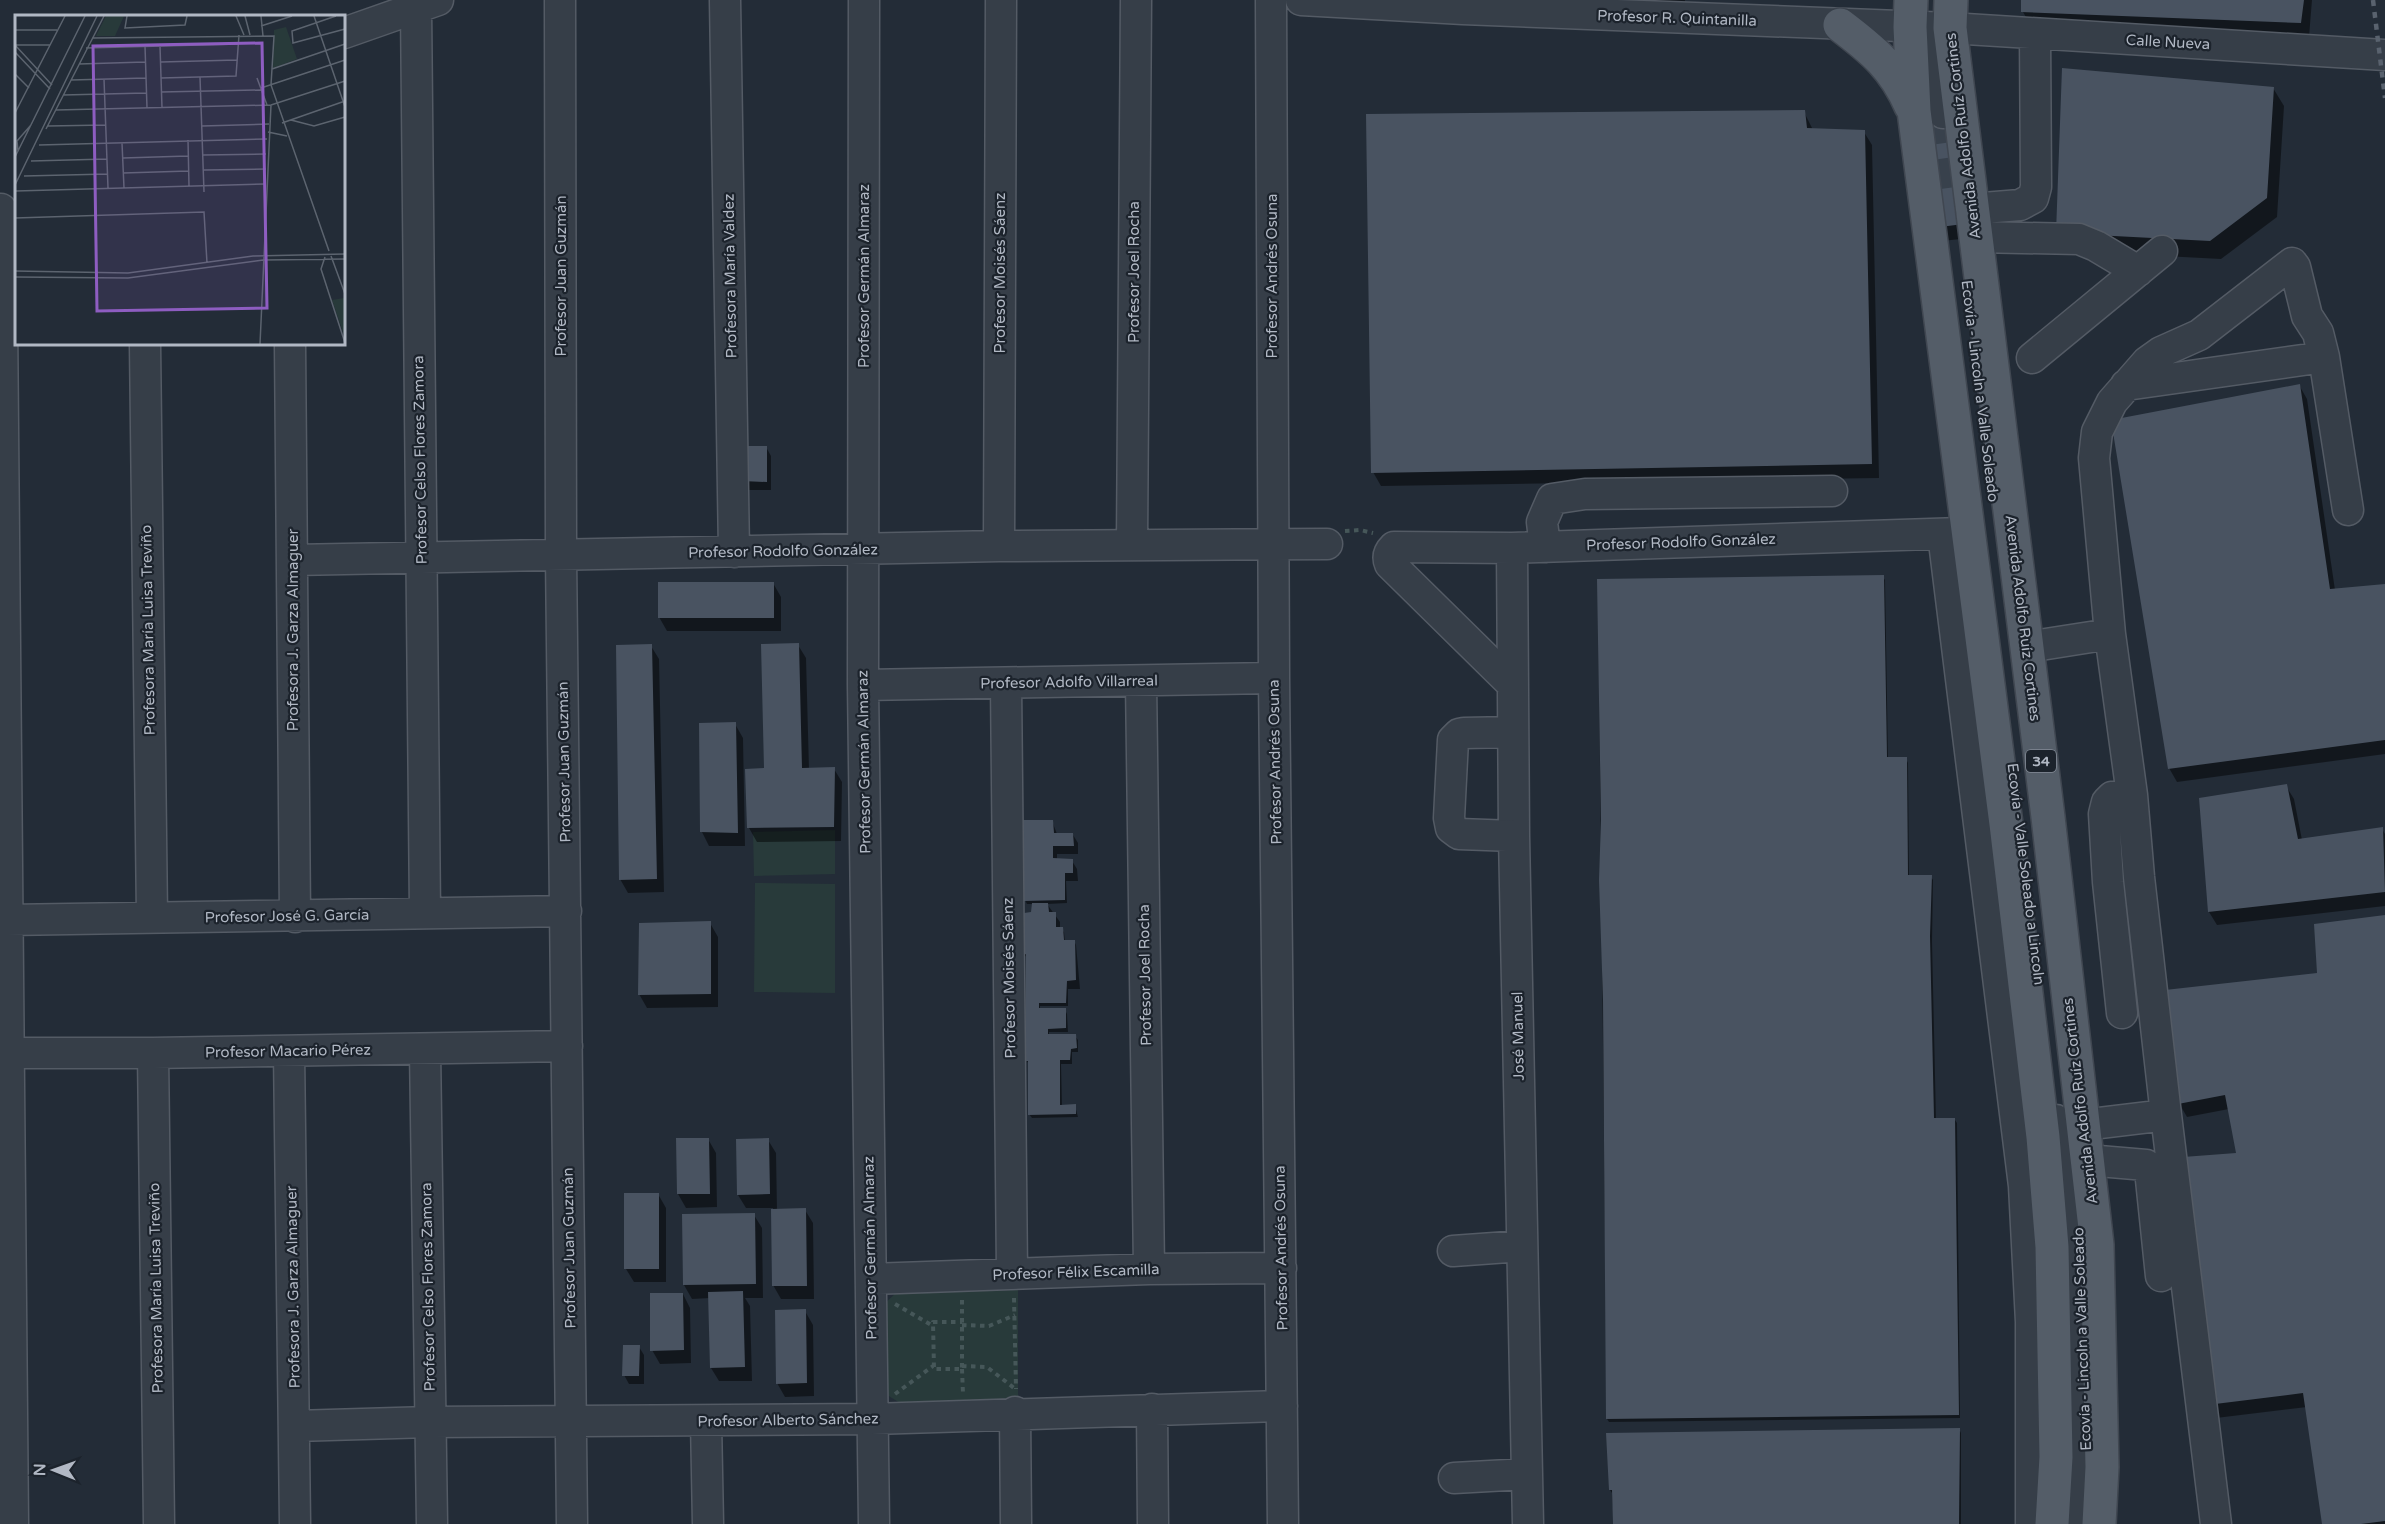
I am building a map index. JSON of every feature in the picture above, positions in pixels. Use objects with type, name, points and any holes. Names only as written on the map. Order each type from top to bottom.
[{"type":"main road","points":[[1930,14],[1927,114],[1955,534],[2006,824],[2043,1137],[2052,1247],[2056,1457],[2052,1524]]},
{"type":"main road","name":"Avenida Adolfo Ruíz Cortines","points":[[1930,14],[2027,647],[2097,1245],[2102,1467],[2099,1524]]},
{"type":"main road","points":[[1840,25],[1876,52],[1903,88],[1927,114]]},
{"type":"street","name":"Profesor Juan Guzmán","points":[[560,0],[561,555],[572,1524]]},
{"type":"street","name":"Profesora María Valdez","points":[[725,0],[734,552]]},
{"type":"street","name":"Profesor Germán Almaraz","points":[[864,0],[863,685],[874,1524]]},
{"type":"street","name":"Profesor Moisés Sáenz","points":[[999,546],[1001,0]]},
{"type":"street","name":"Profesor Joel Rocha","points":[[1132,544],[1136,0]]},
{"type":"street","name":"Profesor Andrés Osuna","points":[[1271,0],[1274,678],[1283,1524]]},
{"type":"street","name":"Profesor R. Quintanilla","points":[[1301,0],[1463,9],[1718,9],[1840,25],[1930,14]]},
{"type":"street","points":[[345,33],[413,5]]},
{"type":"street","name":"Profesor Celso Flores Zamora","points":[[413,5],[425,914]]},
{"type":"street","name":"Calle Nueva","points":[[1930,14],[2035,34],[2385,55]]},
{"type":"street","points":[[1961,225],[2020,205],[2033,198],[2036,187],[2035,34]]},
{"type":"street","points":[[6,210],[7,920],[4,987],[9,1053],[13,1524]]},
{"type":"street","points":[[1961,225],[2079,239],[2096,246],[2138,271]]},
{"type":"street","name":"Ecovía - Valle Soleado a Lincoln","points":[[1961,225],[1960,358],[2066,1193],[2073,1332],[2075,1469],[2072,1524]]},
{"type":"street","name":"Ecovía - Lincoln a Valle Soleado","points":[[1961,225],[2073,1142],[2082,1280],[2086,1468],[2084,1524]]},
{"type":"street","points":[[2032,358],[2162,251]]},
{"type":"street","points":[[2216,1524],[2166,1115],[2132,795],[2110,634],[2094,458],[2097,432],[2112,402],[2147,362],[2161,352],[2199,335],[2290,263],[2295,267],[2307,316],[2318,333],[2324,357],[2348,510]]},
{"type":"street","name":"Profesora María Luisa Treviño","points":[[145,345],[152,917]]},
{"type":"street","name":"Profesora J. Garza Almaguer","points":[[290,345],[295,917]]},
{"type":"street","points":[[2126,385],[2324,357]]},
{"type":"street","points":[[1545,547],[1542,522],[1552,499],[1585,494],[1832,491]]},
{"type":"street","name":"Profesor Rodolfo González","points":[[1394,547],[1512,548],[1955,534]]},
{"type":"street","points":[[1955,534],[2024,1186],[2031,1322],[2031,1524]]},
{"type":"street","name":"Profesor Rodolfo González","points":[[293,560],[999,546],[1327,544]]},
{"type":"street","points":[[1394,547],[1389,551],[1387,558],[1390,564],[1513,685]]},
{"type":"street","name":"José Manuel","points":[[1512,548],[1514,836],[1528,1524]]},
{"type":"street","points":[[2027,647],[2110,634]]},
{"type":"street","name":"Profesor Adolfo Villarreal","points":[[863,685],[1274,678]]},
{"type":"street","name":"Profesor Joel Rocha","points":[[1141,681],[1149,1269]]},
{"type":"street","name":"Profesor Moisés Sáenz","points":[[1006,684],[1013,1282]]},
{"type":"street","points":[[1513,732],[1464,732],[1453,740],[1449,818],[1451,828],[1459,834],[1514,836]]},
{"type":"street","points":[[2122,1013],[2108,882],[2105,807],[2112,797],[2132,795]]},
{"type":"street","points":[[2108,882],[2139,877]]},
{"type":"street","name":"Profesor José G. García","points":[[7,920],[566,911]]},
{"type":"street","name":"Profesor Macario Pérez","points":[[9,1053],[153,1053],[567,1046]]},
{"type":"street","name":"Profesor Celso Flores Zamora","points":[[425,1049],[432,1524]]},
{"type":"street","name":"Profesora J. Garza Almaguer","points":[[289,1051],[295,1524]]},
{"type":"street","name":"Profesora María Luisa Treviño","points":[[153,1053],[159,1524]]},
{"type":"street","points":[[2083,1125],[2166,1115]]},
{"type":"street","points":[[2087,1160],[2146,1165],[2150,1170],[2161,1276]]},
{"type":"street","points":[[1453,1251],[1522,1246]]},
{"type":"street","name":"Profesor Félix Escamilla","points":[[871,1279],[1013,1282],[1149,1269],[1281,1268]]},
{"type":"street","points":[[1016,1400],[1016,1524]]},
{"type":"street","name":"Profesor Alberto Sánchez","points":[[295,1426],[430,1422],[872,1419],[1016,1400],[1152,1409],[1282,1406]]},
{"type":"street","points":[[1152,1409],[1153,1524]]},
{"type":"street","points":[[706,1421],[708,1524]]},
{"type":"street","points":[[1454,1478],[1527,1474]]},
{"type":"path","points":[[1327,544],[1341,532],[1360,530],[1378,536],[1394,547]]},
{"type":"path","points":[[1013,1282],[1016,1400]]},
{"type":"path","points":[[962,1294],[963,1398]]},
{"type":"path","points":[[886,1311],[900,1296]]},
{"type":"path","points":[[893,1303],[933,1327]]},
{"type":"path","points":[[933,1366],[933,1322],[989,1326],[1015,1315]]},
{"type":"path","points":[[933,1366],[934,1369],[987,1367],[1016,1400]]},
{"type":"path","points":[[887,1386],[897,1396],[933,1366]]},
{"type":"shaded area","points":[[835,830],[835,874],[754,876],[753,832]]},
{"type":"shaded area","points":[[755,883],[835,884],[835,993],[754,992]]},
{"type":"shaded area","points":[[1018,1290],[1018,1402],[900,1403],[884,1393],[883,1305],[898,1291]]},
{"type":"building","points":[[2021,0],[2304,0],[2301,23],[2021,12]]},
{"type":"building","points":[[2062,68],[2274,87],[2267,198],[2210,241],[2056,233]]},
{"type":"building","points":[[1805,110],[1807,128],[1865,130],[1872,464],[1371,473],[1366,114]]},
{"type":"building","points":[[1947,113],[1963,224],[1933,228],[1918,117]]},
{"type":"building","points":[[2300,384],[2330,589],[2385,584],[2385,740],[2168,769],[2111,420]]},
{"type":"building","points":[[742,446],[767,446],[767,482],[742,481]]},
{"type":"building","points":[[1884,575],[1887,757],[1907,757],[1908,875],[1932,875],[1930,936],[1934,1118],[1955,1118],[1959,1415],[1606,1419],[1597,579]]},
{"type":"building","points":[[658,582],[774,582],[774,618],[658,618]]},
{"type":"building","points":[[799,643],[802,768],[835,767],[834,827],[747,828],[745,769],[764,768],[761,644]]},
{"type":"building","points":[[652,644],[657,879],[619,880],[616,645]]},
{"type":"building","points":[[736,722],[738,833],[700,832],[699,723]]},
{"type":"building","points":[[2287,784],[2298,839],[2383,827],[2385,892],[2208,912],[2199,798]]},
{"type":"building","points":[[1022,820],[1053,820],[1054,833],[1073,833],[1074,846],[1053,846],[1053,858],[1073,859],[1073,873],[1065,873],[1065,900],[1024,901]]},
{"type":"building","points":[[1032,903],[1048,903],[1049,912],[1056,912],[1056,927],[1063,927],[1064,940],[1075,940],[1076,980],[1067,981],[1066,1003],[1039,1003],[1039,1008],[1066,1008],[1066,1028],[1048,1029],[1048,1034],[1076,1034],[1077,1048],[1071,1049],[1070,1060],[1060,1060],[1060,1105],[1076,1104],[1076,1114],[1028,1115],[1028,1061],[1025,1061],[1026,954],[1023,955],[1024,913],[1031,912]]},
{"type":"building","points":[[2385,915],[2385,1521],[2361,1524],[2322,1524],[2303,1393],[2207,1405],[2183,1157],[2236,1153],[2225,1095],[2178,1104],[2165,990],[2317,973],[2314,924]]},
{"type":"building","points":[[711,921],[711,994],[638,995],[639,923]]},
{"type":"building","points":[[676,1138],[709,1138],[710,1194],[677,1194]]},
{"type":"building","points":[[769,1138],[770,1194],[737,1195],[736,1139]]},
{"type":"building","points":[[624,1193],[659,1193],[659,1269],[624,1269]]},
{"type":"building","points":[[806,1208],[807,1286],[772,1286],[771,1209]]},
{"type":"building","points":[[755,1213],[756,1284],[683,1285],[682,1214]]},
{"type":"building","points":[[743,1291],[745,1367],[710,1368],[708,1292]]},
{"type":"building","points":[[650,1293],[683,1293],[684,1350],[650,1351]]},
{"type":"building","points":[[806,1309],[807,1383],[776,1384],[775,1310]]},
{"type":"building","points":[[623,1345],[640,1345],[639,1376],[622,1376]]},
{"type":"building","points":[[1960,1428],[1959,1524],[1613,1524],[1606,1433]]},
{"type":"tunnel","points":[[1943,113],[1955,198]]},
{"type":"railway","points":[[2373,0],[2385,98]]}]
